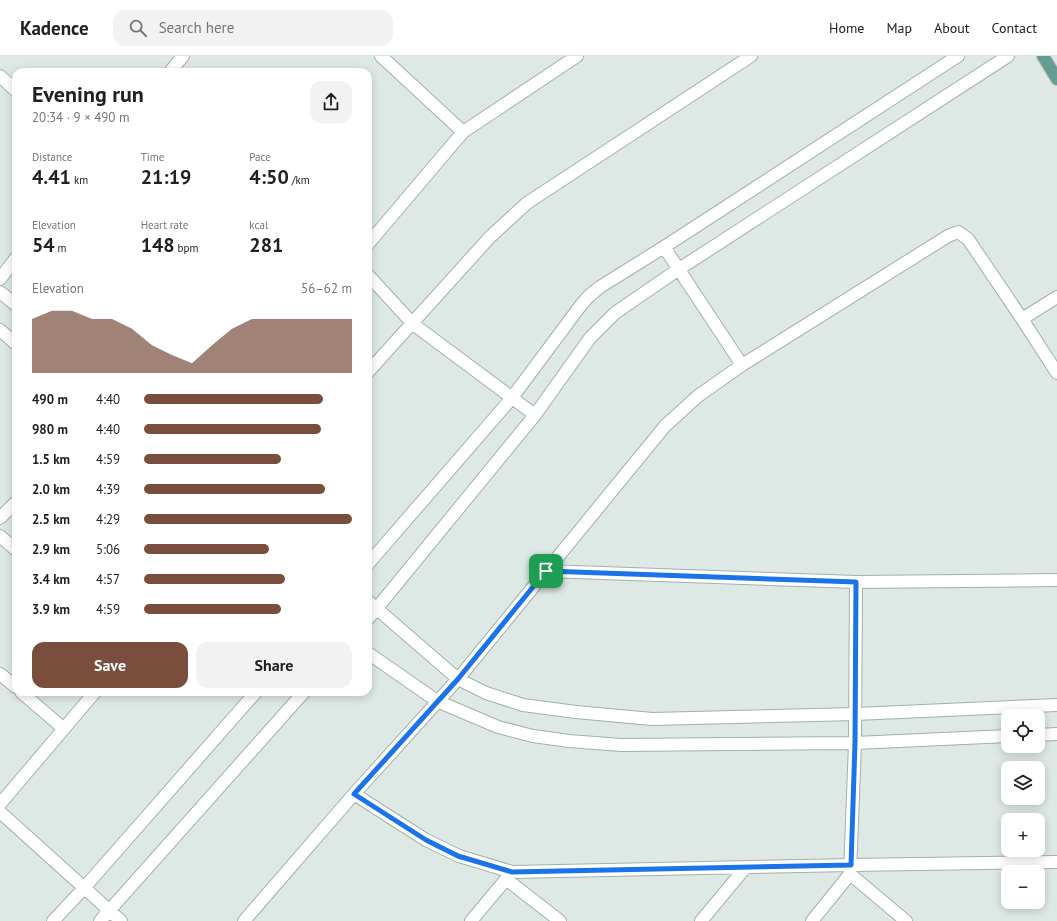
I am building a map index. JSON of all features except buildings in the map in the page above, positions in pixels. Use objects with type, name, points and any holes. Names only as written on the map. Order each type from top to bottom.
[{"type":"main road","points":[[1043,56],[1057,79]]},
{"type":"street","points":[[173,68],[183,56]]},
{"type":"street","points":[[381,56],[463,132]]},
{"type":"street","points":[[372,239],[463,132],[577,56]]},
{"type":"street","points":[[372,368],[490,237],[527,203],[751,56]]},
{"type":"street","points":[[372,559],[511,398],[589,296],[600,287],[958,56]]},
{"type":"street","points":[[1008,56],[679,269],[615,313],[590,338],[534,414],[372,605],[458,679],[486,693],[523,705],[576,712],[652,719],[856,714],[1057,705]]},
{"type":"street","points":[[0,76],[12,87]]},
{"type":"street","points":[[244,921],[354,794],[458,679],[664,426],[698,396],[742,365],[948,236],[958,232],[968,239],[1057,373]]},
{"type":"street","points":[[664,247],[742,365]]},
{"type":"street","points":[[0,279],[12,263]]},
{"type":"street","points":[[372,279],[413,324],[534,414]]},
{"type":"street","points":[[0,292],[12,302]]},
{"type":"street","points":[[1022,319],[1057,297]]},
{"type":"street","points":[[0,330],[12,340]]},
{"type":"street","points":[[0,518],[12,506]]},
{"type":"street","points":[[0,536],[12,546]]},
{"type":"street","points":[[546,571],[856,582],[1057,580]]},
{"type":"street","points":[[812,921],[850,869],[856,714],[856,582]]},
{"type":"street","points":[[372,656],[437,701],[498,727],[533,736],[569,741],[621,745],[855,743],[1001,736]]},
{"type":"street","points":[[0,674],[12,684]]},
{"type":"street","points":[[26,696],[64,729]]},
{"type":"street","points":[[0,804],[92,696]]},
{"type":"street","points":[[53,921],[84,888],[252,696]]},
{"type":"street","points":[[100,921],[300,696]]},
{"type":"street","points":[[1045,735],[1057,734]]},
{"type":"street","points":[[354,794],[426,840],[458,856],[509,875],[560,921]]},
{"type":"street","points":[[0,812],[121,921]]},
{"type":"street","points":[[471,921],[509,875],[746,867],[850,869],[1057,862]]},
{"type":"street","points":[[701,921],[746,867]]},
{"type":"street","points":[[850,869],[906,921]]},
{"type":"route","points":[[546,571],[856,582],[855,743],[851,865],[512,872],[458,856],[426,840],[354,794],[458,679],[546,571]]}]
